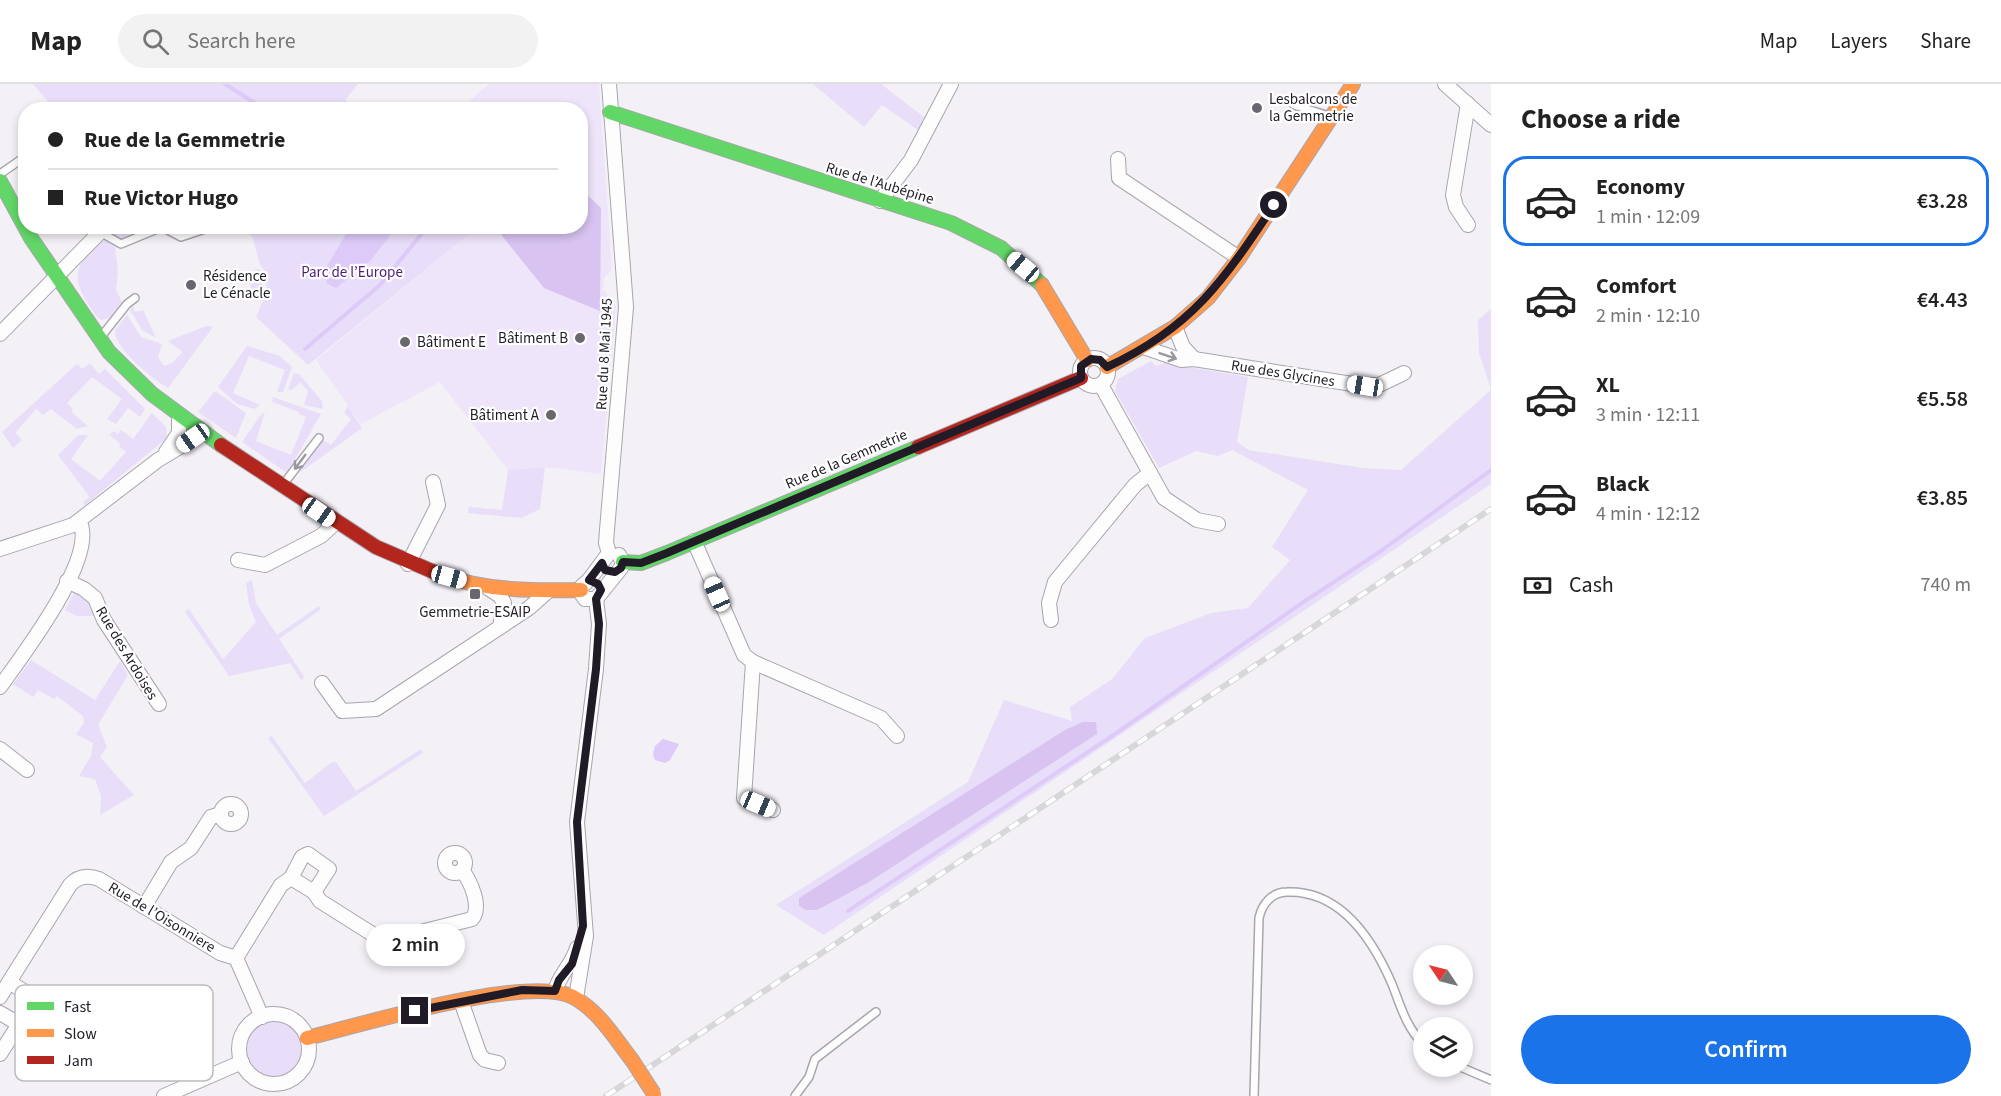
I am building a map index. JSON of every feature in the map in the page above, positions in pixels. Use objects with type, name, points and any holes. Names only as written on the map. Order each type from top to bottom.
[{"type":"street","name":"Rue du 8 Mai 1945","points":[[606,558],[606,530],[626,307],[609,84]]},
{"type":"street","points":[[880,201],[911,160],[951,84]]},
{"type":"street","points":[[1107,367],[1175,327],[1208,298],[1239,258],[1353,84]]},
{"type":"street","points":[[1445,84],[1491,125]]},
{"type":"street","points":[[1468,104],[1453,195],[1456,207],[1468,225]]},
{"type":"street","name":"Rue de l’Aubépine","points":[[610,112],[965,227],[1002,250],[1038,282],[1052,299],[1087,360]]},
{"type":"street","points":[[1118,159],[1119,178],[1239,258]]},
{"type":"street","points":[[0,181],[18,216]]},
{"type":"street","points":[[28,234],[99,340],[137,381],[203,433],[335,524],[408,564],[488,588],[547,592],[585,585]]},
{"type":"street","points":[[0,334],[98,234]]},
{"type":"street","points":[[1175,327],[1183,347],[1194,359]]},
{"type":"street","name":"Rue des Glycines","points":[[1143,347],[1181,360],[1194,359],[1365,386],[1379,385],[1404,373]]},
{"type":"street","points":[[1101,385],[1087,385],[1081,378],[1081,366],[1087,360],[1100,360],[1107,367]]},
{"type":"street","points":[[1101,385],[1106,378],[1107,367]]},
{"type":"street","name":"Rue de la Gemmetrie","points":[[619,567],[641,563],[694,542],[1081,378]]},
{"type":"street","points":[[1101,385],[1164,498],[1197,520],[1218,524]]},
{"type":"street","points":[[158,460],[176,440],[181,424],[179,415]]},
{"type":"street","points":[[0,549],[79,521],[158,460],[203,433]]},
{"type":"street","points":[[1051,620],[1049,603],[1055,582],[1135,485],[1150,473]]},
{"type":"street","points":[[408,564],[438,505],[433,482]]},
{"type":"street","points":[[0,687],[51,613],[67,581],[84,540],[79,521]]},
{"type":"street","points":[[238,560],[265,565],[321,536],[335,524]]},
{"type":"street","points":[[694,542],[744,656],[881,718],[897,736]]},
{"type":"street","points":[[576,999],[585,946],[577,822],[596,669],[599,595],[619,567],[618,554],[606,558],[585,585],[585,599],[599,595]]},
{"type":"street","name":"Rue des Ardoises","points":[[67,581],[84,589],[95,598],[104,620],[159,704]]},
{"type":"street","points":[[488,588],[500,596],[506,608],[500,627]]},
{"type":"street","points":[[322,683],[342,711],[376,709],[529,608],[547,592]]},
{"type":"street","points":[[753,662],[744,798],[773,810]]},
{"type":"street","points":[[0,749],[27,770]]},
{"type":"street","points":[[144,907],[171,862],[190,848],[212,817],[221,814]]},
{"type":"street","points":[[262,1017],[236,958],[281,885],[291,878],[304,855],[310,855],[318,860],[326,866],[329,872],[314,892]]},
{"type":"street","points":[[291,878],[314,892],[320,901],[377,937],[393,940],[472,919],[476,908],[470,882],[462,870]]},
{"type":"street","name":"Rue de l’Oisonniere","points":[[0,997],[63,894],[75,880],[84,876],[99,879],[220,953],[236,958]]},
{"type":"street","points":[[555,991],[559,980],[572,964],[583,926]]},
{"type":"street","points":[[9,982],[15,986]]},
{"type":"street","points":[[307,1038],[461,1001],[522,990],[555,991],[576,999],[600,1017],[632,1060],[654,1095]]},
{"type":"street","points":[[461,1001],[480,1055],[485,1060],[498,1063]]},
{"type":"street","points":[[0,1013],[15,1022]]},
{"type":"street","points":[[276,1014],[289,1018],[300,1026],[307,1038],[308,1059],[304,1068],[280,1090],[252,1077],[242,1062],[240,1040],[245,1030],[262,1017],[276,1014]]},
{"type":"street","points":[[0,1054],[15,1030]]},
{"type":"street","points":[[213,1075],[242,1062]]},
{"type":"street","points":[[164,1096],[198,1081]]},
{"type":"lane","points":[[1294,105],[1332,117]]},
{"type":"lane","points":[[0,174],[18,162]]},
{"type":"lane","points":[[109,234],[121,244],[145,234]]},
{"type":"lane","points":[[175,234],[181,237],[190,234]]},
{"type":"lane","points":[[99,340],[127,304],[135,298]]},
{"type":"lane","points":[[282,486],[319,438]]},
{"type":"lane","points":[[1254,1096],[1259,918],[1269,899],[1281,892],[1315,896],[1335,905],[1352,919],[1370,941],[1392,983],[1405,1020],[1413,1031]]},
{"type":"lane","points":[[795,1096],[809,1077],[815,1059],[876,1012]]},
{"type":"lane","points":[[1473,1072],[1491,1080]]},
{"type":"shaded area","points":[[489,84],[599,84],[612,269],[604,279],[603,289],[616,306],[601,474],[545,467],[508,470],[440,382],[361,424],[316,360],[469,234],[588,234],[588,102],[468,102]]},
{"type":"shaded area","points":[[588,196],[601,208],[600,311],[544,288],[501,234],[588,234]]},
{"type":"shaded area","points":[[346,234],[391,234],[371,260],[336,288],[327,284],[325,270]]},
{"type":"shaded area","points":[[1083,722],[1096,722],[1097,734],[869,882],[817,910],[806,910],[799,906],[799,898],[1065,730]]},
{"type":"shaded area","points":[[663,739],[679,744],[670,760],[665,763],[655,760],[653,754],[655,746]]},
{"type":"green space","points":[[33,84],[358,84],[345,100],[347,102],[48,102]]},
{"type":"green space","points":[[813,84],[881,84],[925,118],[918,130],[882,105],[864,127]]},
{"type":"green space","points":[[112,234],[143,234],[121,240]]},
{"type":"green space","name":"Parc de l’Europe","points":[[250,234],[469,234],[308,365],[256,317],[266,293],[267,275],[260,264]]},
{"type":"green space","points":[[104,237],[115,247],[118,272],[116,290],[122,302],[109,318],[101,320],[93,312],[81,291],[78,274],[84,260]]},
{"type":"green space","points":[[255,269],[260,270],[263,278],[260,296],[255,299],[249,281],[258,277]]},
{"type":"green space","points":[[133,306],[135,312],[143,310],[156,338],[142,330],[130,310]]},
{"type":"green space","points":[[1491,309],[1491,390],[1479,353],[1478,320]]},
{"type":"green space","points":[[127,315],[141,337],[162,344],[158,357],[164,366],[172,363],[183,352],[168,341],[206,326],[213,327],[168,388],[144,370],[120,345],[115,330]]},
{"type":"green space","points":[[247,346],[280,356],[292,367],[283,392],[277,392],[285,370],[249,356],[233,393],[260,405],[254,409],[237,404],[218,387]]},
{"type":"green space","points":[[1151,361],[1156,366],[1165,363],[1248,377],[1237,442],[1249,450],[1363,468],[1401,470],[1491,390],[1491,484],[824,935],[776,905],[968,782],[1004,700],[1072,721],[1070,707],[1112,679],[1145,638],[1211,613],[1248,608],[1290,560],[1272,547],[1308,490],[1232,450],[1218,456],[1196,451],[1159,468],[1115,391],[1118,379]]},
{"type":"green space","points":[[90,363],[99,374],[105,369],[145,409],[140,417],[128,408],[116,424],[107,419],[122,399],[92,377],[67,403],[73,409],[71,412],[88,426],[77,429],[51,409],[43,415],[36,409],[15,433],[22,440],[13,448],[2,432],[77,364],[82,369]]},
{"type":"green space","points":[[294,373],[299,374],[322,401],[323,409],[304,405],[308,391],[300,382],[292,390],[288,389]]},
{"type":"green space","points":[[215,391],[246,413],[236,438],[198,412]]},
{"type":"green space","points":[[273,397],[321,414],[287,473],[242,442],[265,412],[256,441],[291,455],[306,417],[272,402]]},
{"type":"green space","points":[[348,406],[362,428],[299,473],[323,440],[331,445],[351,419],[344,413]]},
{"type":"green space","points":[[152,413],[166,427],[167,438],[85,505],[83,502],[90,497],[58,455],[78,435],[88,435],[71,459],[100,481],[126,452],[119,447],[121,444],[110,435],[113,431],[118,434],[121,430],[133,439]]},
{"type":"green space","points":[[545,467],[540,509],[521,518],[468,513],[469,507],[502,510],[508,470]]},
{"type":"green space","points":[[252,580],[256,603],[277,635],[319,606],[321,609],[279,639],[305,678],[301,680],[290,663],[229,676],[185,612],[189,609],[223,659],[256,622],[249,605],[246,583]]},
{"type":"green space","points":[[76,590],[89,600],[95,616],[77,616],[65,610]]},
{"type":"green space","points":[[31,660],[95,700],[120,661],[128,675],[98,725],[107,747],[100,757],[134,795],[100,815],[101,796],[95,779],[79,776],[91,756],[93,743],[76,734],[84,723],[83,716],[57,696],[54,699],[38,690],[33,697],[13,684]]},
{"type":"green space","points":[[272,736],[305,783],[331,763],[336,762],[356,791],[421,749],[423,753],[324,816],[268,738]]},
{"type":"green space","points":[[274,1021],[285,1023],[294,1029],[300,1038],[302,1049],[300,1060],[294,1069],[285,1075],[274,1077],[263,1075],[254,1069],[248,1060],[246,1049],[248,1038],[254,1029],[263,1023]]},
{"type":"waterway","points":[[225,84],[253,102]]},
{"type":"waterway","points":[[305,349],[380,285],[421,234]]},
{"type":"waterway","points":[[848,911],[1115,734],[1302,603],[1381,551],[1491,470]]},
{"type":"railway","points":[[606,1096],[1491,509]]},
{"type":"traffic: fast","points":[[610,112],[951,223],[1001,248],[1042,285]]},
{"type":"traffic: fast","points":[[0,181],[18,214]]},
{"type":"traffic: fast","points":[[29,234],[109,352],[152,394],[221,445]]},
{"type":"traffic: fast","points":[[623,562],[641,563],[667,553],[918,447]]},
{"type":"traffic: slow","points":[[1107,367],[1175,327],[1208,298],[1239,258],[1353,84]]},
{"type":"traffic: slow","points":[[1042,285],[1087,360]]},
{"type":"traffic: slow","points":[[441,575],[493,587],[528,590],[581,590]]},
{"type":"traffic: slow","points":[[307,1038],[403,1013],[483,996],[520,992],[551,992],[573,997],[591,1010],[606,1025],[632,1060]]},
{"type":"traffic: slow","points":[[632,1060],[654,1094]]},
{"type":"traffic: jam","points":[[918,447],[1081,378]]},
{"type":"traffic: jam","points":[[221,445],[376,547],[441,575]]},
{"type":"place","name":"Lesbalcons de la Gemmetrie","points":[[1257,108]]},
{"type":"place","name":"Résidence Le Cénacle","points":[[191,285]]},
{"type":"place","name":"Bâtiment B","points":[[580,338]]},
{"type":"place","name":"Bâtiment E","points":[[405,342]]},
{"type":"place","name":"Bâtiment A","points":[[551,415]]},
{"type":"place","name":"Gemmetrie-ESAIP","points":[[475,594]]},
{"type":"route","points":[[415,1011],[522,990],[555,991],[559,980],[572,964],[583,926],[577,822],[596,669],[599,609],[596,599],[601,593],[600,586],[589,580],[602,563],[605,570],[615,572],[621,568],[623,562],[641,563],[667,553],[1081,378],[1081,366],[1091,359],[1100,360],[1107,367],[1126,358],[1175,327],[1208,298],[1239,258],[1274,205]]}]
